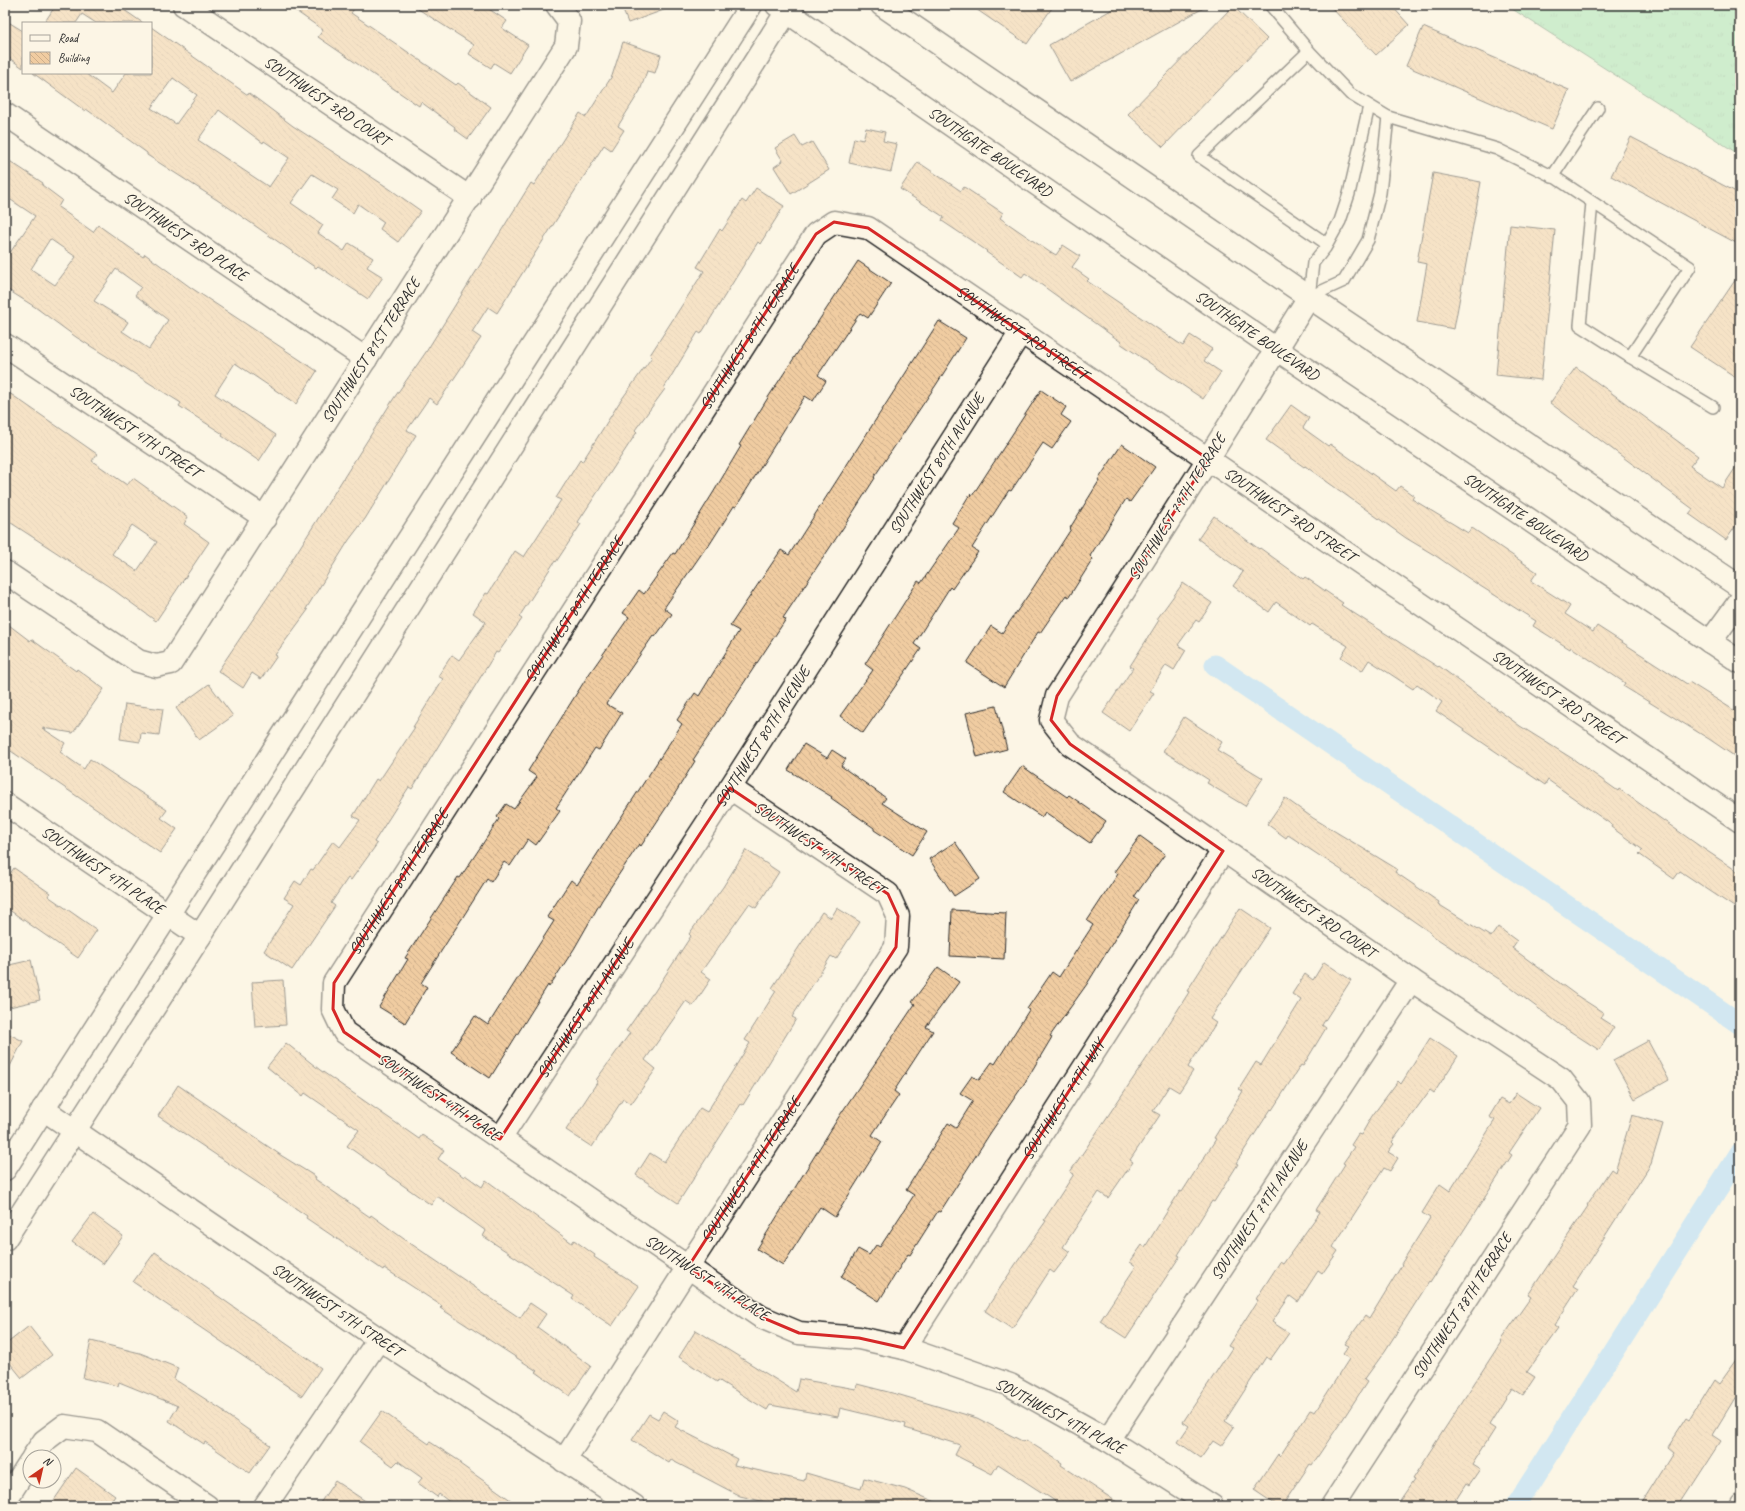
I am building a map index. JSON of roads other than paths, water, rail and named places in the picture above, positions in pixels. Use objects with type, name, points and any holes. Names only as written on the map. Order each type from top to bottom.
[{"type":"street","name":"SOUTHWEST 3RD COURT","points":[[184,5],[470,198]]},
{"type":"street","points":[[5,1169],[751,5]]},
{"type":"street","points":[[882,5],[1309,297],[1740,587]]},
{"type":"street","points":[[5,1239],[200,936],[785,7]]},
{"type":"street","name":"SOUTHGATE BOULEVARD","points":[[785,7],[1276,349],[1740,662]]},
{"type":"street","name":"SOUTHWEST 81ST TERRACE","points":[[5,572],[138,661],[156,666],[171,663],[566,46],[563,13]]},
{"type":"street","name":"SOUTHWEST 3RD PLACE","points":[[5,114],[366,359]]},
{"type":"street","name":"SOUTHWEST 3RD STREET","points":[[834,222],[868,228],[1740,821]]},
{"type":"street","name":"SOUTHWEST 80TH TERRACE","points":[[333,1009],[334,983],[816,234],[834,222]]},
{"type":"street","name":"SOUTHWEST 79TH TERRACE","points":[[1051,720],[1057,696],[1309,297]]},
{"type":"street","name":"SOUTHWEST 80TH AVENUE","points":[[500,1139],[730,788],[1021,332]]},
{"type":"street","name":"SOUTHWEST 4TH STREET","points":[[5,344],[265,518]]},
{"type":"street","points":[[1710,642],[1740,601]]},
{"type":"street","name":"SOUTHWEST 3RD COURT","points":[[1051,720],[1070,744],[1410,980],[1561,1079],[1578,1102]]},
{"type":"street","name":"SOUTHWEST 4TH STREET","points":[[730,788],[888,894],[898,916]]},
{"type":"street","name":"SOUTHWEST 4TH PLACE","points":[[5,804],[200,936]]},
{"type":"street","name":"SOUTHWEST 79TH WAY","points":[[904,1348],[1223,851]]},
{"type":"street","name":"SOUTHWEST 79TH TERRACE","points":[[564,1461],[896,947],[898,916]]},
{"type":"street","name":"SOUTHWEST 79TH AVENUE","points":[[1108,1440],[1410,980]]},
{"type":"street","name":"SOUTHWEST 4TH PLACE","points":[[333,1009],[344,1032],[761,1316],[800,1333],[859,1338],[904,1348],[1010,1385],[1108,1440],[1212,1506]]},
{"type":"street","name":"SOUTHWEST 78TH TERRACE","points":[[1332,1506],[1580,1125],[1578,1102]]},
{"type":"street","name":"SOUTHWEST 5TH STREET","points":[[43,1109],[379,1339],[634,1506]]},
{"type":"street","points":[[265,1506],[379,1339]]},
{"type":"street","points":[[38,1449],[44,1441],[64,1426],[98,1432],[207,1506]]},
{"type":"street","points":[[5,1501],[22,1474]]},
{"type":"lane","points":[[1270,5],[1309,51],[1350,94],[1369,106],[1388,117],[1497,149],[1552,176],[1690,267],[1630,357]]},
{"type":"lane","points":[[1309,51],[1199,156],[1327,244]]},
{"type":"lane","points":[[1309,297],[1313,263],[1327,244],[1340,221],[1349,194],[1369,106]]},
{"type":"lane","points":[[1552,176],[1598,108]]},
{"type":"lane","points":[[1309,297],[1344,281],[1368,240],[1380,193],[1388,117]]},
{"type":"lane","points":[[1592,203],[1580,325],[1713,407]]},
{"type":"waterway","points":[[1215,665],[1740,1024]]},
{"type":"waterway","points":[[1516,1506],[1740,1153]]}]
